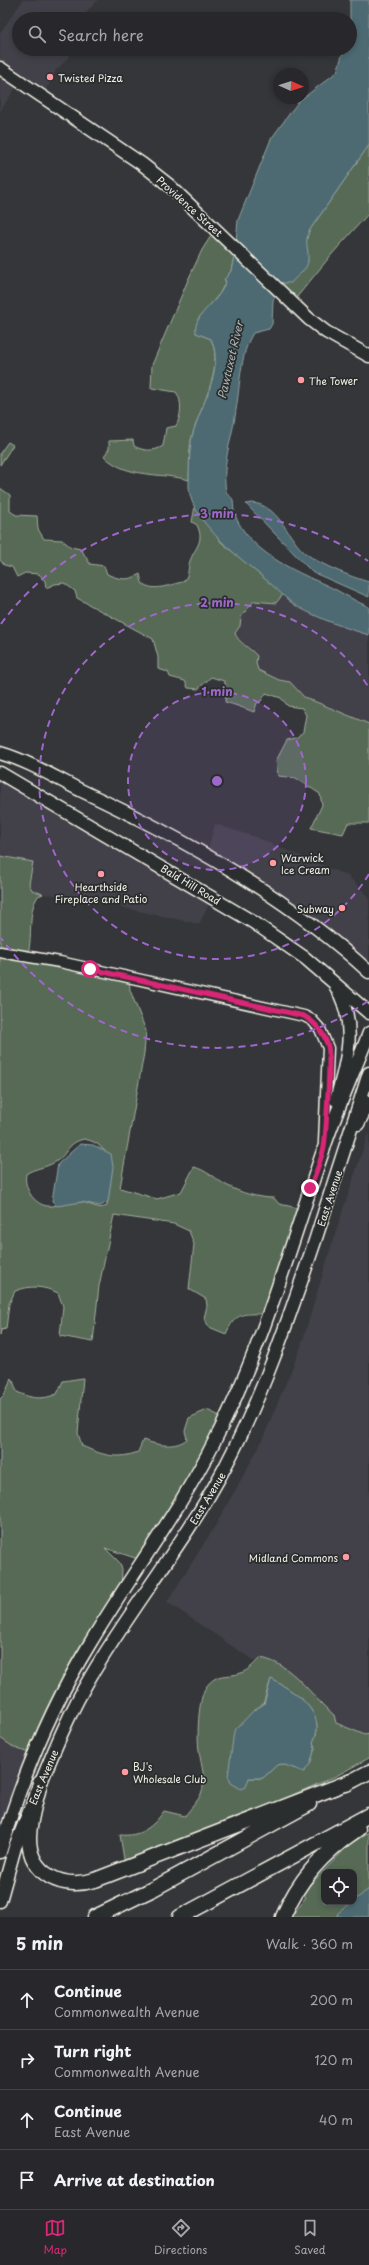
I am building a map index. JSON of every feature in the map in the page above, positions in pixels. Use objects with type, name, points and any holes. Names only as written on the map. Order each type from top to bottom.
[{"type":"highway","points":[[95,1917],[153,1889],[369,1772]]},
{"type":"highway","points":[[40,1783],[31,1821],[29,1840],[31,1852],[36,1863],[47,1875],[62,1882],[72,1884],[95,1880],[354,1780]]},
{"type":"highway","points":[[180,1917],[369,1814]]},
{"type":"highway","points":[[283,1917],[297,1890],[318,1863],[344,1838],[369,1822]]},
{"type":"main road","name":"Providence Street","points":[[0,68],[142,164],[170,186],[288,299],[326,332],[369,356]]},
{"type":"main road","points":[[0,753],[100,799],[226,868],[301,918],[369,972]]},
{"type":"main road","name":"Bald Hill Road","points":[[0,773],[253,922],[305,958],[369,1013]]},
{"type":"main road","points":[[324,1148],[347,1062],[350,1042],[349,1023],[344,1005],[333,982]]},
{"type":"main road","name":"East Avenue","points":[[0,1852],[3,1838],[39,1743],[74,1670],[167,1524],[215,1440],[249,1365],[324,1148],[369,1033]]},
{"type":"main road","name":"East Avenue","points":[[0,1901],[15,1847],[40,1783],[78,1699],[91,1675],[173,1553],[225,1467],[267,1376],[298,1295],[369,1073]]},
{"type":"main road","points":[[345,1146],[369,1102]]},
{"type":"street","points":[[0,952],[37,957],[304,1016],[312,1020],[320,1029],[328,1048],[324,1148]]},
{"type":"shaded area","points":[[23,0],[98,0],[87,12],[15,12]]},
{"type":"shaded area","points":[[12,16],[12,56],[69,56],[56,70],[49,85],[40,96],[19,83],[0,111],[0,33]]},
{"type":"shaded area","points":[[283,594],[296,606],[348,629],[369,635],[369,724],[304,697],[290,682],[279,680],[258,670],[252,649],[237,639],[235,633],[240,626],[241,617],[254,601],[276,603]]},
{"type":"shaded area","points":[[0,775],[212,899],[199,924],[68,896],[43,894],[32,890],[29,884],[33,862],[0,856]]},
{"type":"shaded area","points":[[215,824],[258,838],[348,876],[369,897],[369,972],[207,852]]},
{"type":"shaded area","points":[[369,1131],[369,1744],[340,1734],[291,1686],[167,1602],[217,1523],[260,1445],[300,1349],[333,1240]]},
{"type":"shaded area","points":[[0,1738],[15,1748],[32,1754],[0,1843]]},
{"type":"green space","points":[[369,145],[369,213],[332,254],[292,303],[272,283],[291,282],[308,261],[305,244],[309,231]]},
{"type":"green space","points":[[218,225],[235,251],[231,271],[224,280],[226,281],[220,293],[198,319],[196,333],[211,339],[215,364],[209,390],[194,428],[191,440],[189,480],[133,472],[113,463],[104,456],[109,449],[109,441],[133,440],[134,446],[137,448],[145,450],[156,449],[163,446],[166,428],[176,426],[180,414],[180,400],[176,392],[151,388],[152,365],[202,250]]},
{"type":"green space","points":[[8,442],[13,445],[0,465],[0,453]]},
{"type":"green space","points":[[0,488],[10,495],[10,511],[16,515],[37,516],[38,529],[44,539],[62,540],[71,547],[81,549],[90,564],[104,566],[107,574],[128,579],[140,574],[142,583],[147,586],[157,588],[183,582],[188,575],[190,561],[200,540],[197,525],[192,522],[195,506],[221,542],[283,594],[276,603],[254,601],[241,617],[240,626],[235,633],[239,640],[257,656],[256,663],[258,670],[279,680],[290,682],[304,697],[369,724],[369,823],[348,823],[343,834],[311,828],[322,805],[320,794],[296,778],[278,776],[276,761],[287,740],[296,738],[303,732],[306,715],[302,708],[288,706],[281,698],[266,693],[261,701],[257,703],[254,712],[225,702],[227,689],[224,681],[211,677],[198,689],[188,688],[185,681],[170,677],[168,672],[158,669],[158,657],[153,639],[77,598],[75,591],[64,583],[55,584],[46,588],[45,581],[39,574],[25,573],[17,577],[12,567],[4,565],[0,560]]},
{"type":"green space","points":[[0,856],[33,862],[29,884],[32,890],[43,894],[38,896],[32,909],[28,954],[129,978],[130,990],[146,1031],[144,1053],[120,1188],[157,1199],[181,1192],[194,1167],[203,1170],[226,1185],[238,1190],[256,1196],[274,1198],[279,1204],[303,1209],[266,1314],[242,1315],[233,1321],[226,1334],[209,1327],[204,1318],[207,1306],[206,1299],[189,1289],[194,1244],[189,1231],[174,1224],[114,1215],[99,1286],[93,1342],[60,1336],[63,1306],[58,1293],[37,1287],[15,1291],[9,1304],[6,1329],[1,1330],[0,1335]],"holes":[[[84,1139],[95,1143],[102,1148],[107,1156],[109,1165],[110,1175],[107,1206],[97,1207],[83,1202],[46,1206],[36,1201],[27,1186],[26,1174],[55,1162],[70,1146],[78,1141]]]},
{"type":"green space","points":[[12,1378],[17,1392],[27,1396],[42,1398],[57,1394],[63,1381],[83,1378],[78,1433],[82,1446],[103,1454],[123,1456],[138,1452],[143,1440],[166,1445],[182,1442],[187,1439],[185,1431],[189,1418],[207,1410],[224,1418],[141,1560],[105,1548],[119,1562],[122,1569],[121,1590],[32,1754],[15,1748],[0,1738],[0,1399],[4,1395]]},
{"type":"green space","points":[[260,1658],[272,1661],[292,1673],[334,1715],[336,1723],[365,1735],[369,1734],[369,1758],[336,1776],[129,1866],[125,1865],[120,1835],[140,1833],[151,1826],[164,1811],[185,1816],[201,1794],[204,1778],[199,1751],[198,1728],[201,1700],[206,1687],[210,1682],[219,1677],[244,1672]],"holes":[[[271,1679],[298,1696],[313,1712],[317,1731],[313,1742],[315,1748],[310,1764],[304,1771],[282,1764],[277,1765],[263,1778],[248,1778],[254,1710],[263,1704]]]},
{"type":"green space","points":[[369,1832],[369,1889],[357,1899],[357,1869],[326,1869],[350,1844]]},
{"type":"green space","points":[[321,1874],[321,1905],[348,1905],[339,1913],[337,1917],[291,1917],[306,1897],[301,1894]]},
{"type":"water","name":"Pawtuxet River","points":[[350,0],[369,0],[369,145],[309,231],[307,239],[308,260],[306,267],[291,283],[272,283],[279,292],[273,300],[272,324],[269,329],[253,333],[245,350],[235,420],[226,460],[225,481],[226,491],[233,500],[235,515],[250,539],[273,558],[286,566],[369,607],[369,635],[324,619],[298,607],[291,602],[235,554],[210,529],[199,515],[192,502],[189,488],[189,458],[191,441],[209,390],[215,364],[215,351],[211,339],[196,333],[197,321],[217,298],[226,281],[224,280],[231,271],[235,251],[238,220],[271,139],[297,104],[309,104],[309,94],[337,72],[342,56],[357,56],[357,12],[350,12]]},
{"type":"water","points":[[252,503],[269,509],[281,521],[302,550],[315,560],[353,577],[369,582],[369,597],[312,572],[246,504]]},
{"type":"water","points":[[80,1144],[93,1145],[111,1154],[113,1167],[108,1202],[100,1206],[82,1202],[57,1206],[52,1201],[58,1164]]},
{"type":"water","points":[[271,1679],[298,1696],[313,1712],[317,1731],[313,1742],[315,1748],[310,1764],[304,1772],[282,1764],[277,1765],[263,1778],[249,1778],[246,1787],[241,1789],[231,1783],[228,1776],[234,1731],[254,1710],[264,1704]]},
{"type":"water","points":[[369,1889],[369,1917],[337,1917],[338,1913],[348,1905],[357,1905],[357,1898]]},
{"type":"place","name":"Twisted Pizza","points":[[50,77]]},
{"type":"place","name":"The Tower","points":[[301,380]]},
{"type":"place","name":"Warwick Ice Cream","points":[[273,863]]},
{"type":"place","name":"Hearthside Fireplace and Patio","points":[[101,874]]},
{"type":"place","name":"Subway","points":[[342,908]]},
{"type":"place","name":"Midland Commons","points":[[346,1557]]},
{"type":"place","name":"BJ's Wholesale Club","points":[[125,1772]]},
{"type":"route","points":[[90,969],[304,1016],[312,1020],[320,1029],[325,1039],[328,1048],[328,1063],[324,1148],[310,1188]]}]
